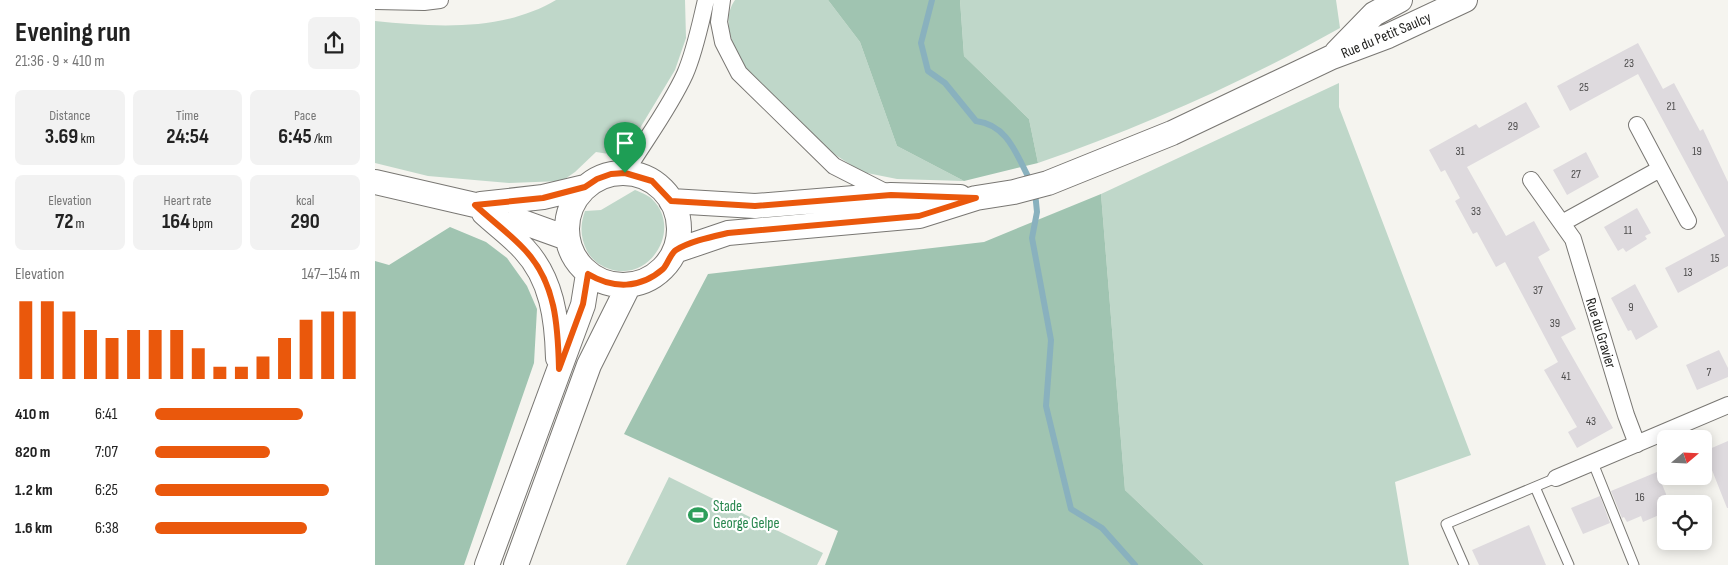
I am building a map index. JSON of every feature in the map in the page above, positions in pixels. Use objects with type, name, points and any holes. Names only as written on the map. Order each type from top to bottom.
[{"type":"main road","name":"Rue du Petit Saulcy","points":[[1332,57],[1374,14],[1400,0]]},
{"type":"main road","name":"Rue du Petit Saulcy","points":[[1332,57],[1388,36],[1465,0]]},
{"type":"main road","points":[[675,251],[728,233],[919,216],[976,198],[1014,192],[1048,183],[1110,160],[1172,133],[1332,57]]},
{"type":"main road","points":[[625,173],[652,181],[671,201],[678,217],[679,234],[675,251],[664,268],[648,280],[629,285],[615,285],[601,281],[588,274],[571,253],[566,226],[569,211],[575,198],[585,187],[597,179],[611,174],[625,173]]},
{"type":"main road","points":[[375,182],[475,205],[567,238]]},
{"type":"main road","points":[[475,205],[543,198],[585,187]]},
{"type":"main road","points":[[671,201],[755,206],[891,195],[976,198]]},
{"type":"main road","points":[[475,205],[525,249],[545,282],[556,317],[559,369]]},
{"type":"main road","points":[[487,565],[583,304],[588,274]]},
{"type":"main road","points":[[517,564],[589,365],[629,285]]},
{"type":"street","points":[[625,173],[667,108],[685,73],[697,40],[706,0]]},
{"type":"street","points":[[722,0],[719,22],[723,42],[739,73],[834,166],[891,195]]},
{"type":"street","points":[[375,1],[429,1]]},
{"type":"street","points":[[1637,125],[1688,221]]},
{"type":"street","points":[[1562,223],[1660,169]]},
{"type":"street","name":"Rue du Gravier","points":[[1531,180],[1573,239],[1626,415],[1637,444]]},
{"type":"street","points":[[1556,478],[1728,405]]},
{"type":"lane","points":[[1593,463],[1633,565]]},
{"type":"lane","points":[[1464,565],[1446,524],[1556,478]]},
{"type":"lane","points":[[1535,487],[1569,565]]},
{"type":"green space","points":[[556,0],[685,0],[686,38],[675,70],[628,148],[615,155],[596,152],[575,172],[562,181],[509,183],[428,176],[375,163],[375,21],[421,25],[468,25],[513,18]]},
{"type":"green space","points":[[735,0],[828,0],[860,42],[897,146],[964,181],[897,179],[862,172],[834,154],[745,68],[730,35],[729,17]]},
{"type":"green space","points":[[828,0],[960,0],[964,56],[1029,119],[1038,163],[964,181],[897,146],[860,42]]},
{"type":"green space","points":[[960,0],[1336,0],[1340,28],[1267,67],[1154,119],[1038,163],[1029,119],[964,56]]},
{"type":"green space","points":[[1339,83],[1339,107],[1471,455],[1395,482],[1409,565],[1204,565],[1125,490],[1101,194]]},
{"type":"green space","points":[[635,190],[652,199],[661,212],[664,225],[663,239],[657,252],[648,262],[636,269],[622,271],[607,268],[593,259],[583,241],[581,231],[585,211],[601,210]]},
{"type":"green space","points":[[1101,194],[1125,490],[1204,565],[825,565],[838,531],[624,434],[708,274],[984,242]]},
{"type":"green space","points":[[450,227],[486,242],[507,258],[527,286],[537,309],[534,363],[464,565],[375,565],[375,261],[389,265]]},
{"type":"green space","name":"Stade George Gelpe","points":[[669,477],[823,553],[817,565],[626,565]]},
{"type":"building","points":[[1638,43],[1663,89],[1674,83],[1700,131],[1703,129],[1728,182],[1728,266],[1678,293],[1665,268],[1725,236],[1638,74],[1570,111],[1557,86]]},
{"type":"building","points":[[1526,102],[1540,127],[1467,167],[1506,236],[1534,221],[1550,250],[1538,257],[1576,329],[1561,337],[1613,428],[1577,448],[1568,432],[1577,427],[1544,370],[1558,362],[1505,262],[1496,267],[1477,232],[1473,234],[1455,201],[1460,198],[1445,170],[1441,172],[1429,150],[1476,124],[1479,128]]},
{"type":"building","points":[[1586,152],[1599,177],[1567,195],[1553,170]]},
{"type":"building","points":[[1637,208],[1651,233],[1645,236],[1647,239],[1626,252],[1623,248],[1618,251],[1604,227]]},
{"type":"building","points":[[1635,284],[1658,327],[1636,340],[1631,330],[1628,331],[1611,298]]},
{"type":"building","points":[[1719,350],[1728,368],[1728,377],[1697,390],[1686,365]]},
{"type":"building","points":[[1728,441],[1728,508],[1713,473],[1713,447]]},
{"type":"building","points":[[1657,472],[1657,485],[1662,485],[1666,495],[1657,495],[1657,516],[1643,522],[1641,516],[1627,522],[1624,517],[1622,518],[1611,491]]},
{"type":"building","points":[[1600,496],[1610,523],[1583,534],[1571,508]]},
{"type":"building","points":[[1529,525],[1546,565],[1479,565],[1472,550]]},
{"type":"waterway","points":[[932,0],[921,43],[928,71],[945,83],[976,121],[987,124],[1004,135],[1011,144],[1031,182]]},
{"type":"waterway","points":[[1035,192],[1037,212],[1032,238],[1051,340],[1046,406],[1071,509],[1102,528],[1135,565]]},
{"type":"place","name":"Stade George Gelpe","points":[[698,515]]},
{"type":"route","points":[[625,173],[639,175],[652,181],[663,190],[671,201],[731,206],[755,206],[891,195],[976,198],[919,216],[850,224],[728,233],[709,237],[675,251],[664,268],[648,280],[629,285],[615,285],[601,281],[588,274],[583,304],[559,369],[556,317],[545,282],[525,249],[475,205],[543,198],[585,187],[597,179],[611,174],[625,173]]}]
